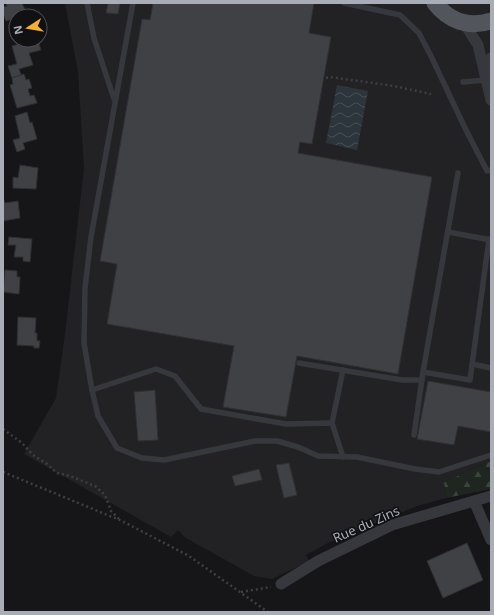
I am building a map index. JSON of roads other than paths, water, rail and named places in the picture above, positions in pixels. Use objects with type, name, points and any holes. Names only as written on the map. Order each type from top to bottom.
[{"type":"main road","points":[[436,3],[441,11],[464,23],[482,23],[491,21]]},
{"type":"street","points":[[464,23],[478,45],[489,82],[491,100]]},
{"type":"street","points":[[489,82],[491,58]]},
{"type":"street","name":"Rue du Zins","points":[[282,583],[318,561],[392,525],[491,496]]},
{"type":"street","points":[[474,501],[491,540]]},
{"type":"lane","points":[[87,3],[94,38],[115,101]]},
{"type":"lane","points":[[133,3],[91,237],[85,288],[84,343],[92,390],[98,416],[117,448],[142,458],[164,460],[255,442],[277,442],[298,447],[318,456],[357,457],[415,469],[439,472],[491,455]]},
{"type":"lane","points":[[344,3],[400,15],[419,33],[480,158],[487,171],[491,170]]},
{"type":"lane","points":[[463,82],[489,82]]},
{"type":"lane","points":[[414,435],[423,372],[458,173]]},
{"type":"lane","points":[[423,372],[470,380],[490,240],[448,232]]},
{"type":"lane","points":[[299,363],[402,380],[422,380]]},
{"type":"lane","points":[[472,364],[491,368]]},
{"type":"lane","points":[[92,390],[156,369],[175,376],[201,409],[286,424],[332,423]]},
{"type":"lane","points":[[343,370],[332,423],[343,457]]},
{"type":"water","points":[[337,85],[368,91],[357,150],[326,143]]}]
